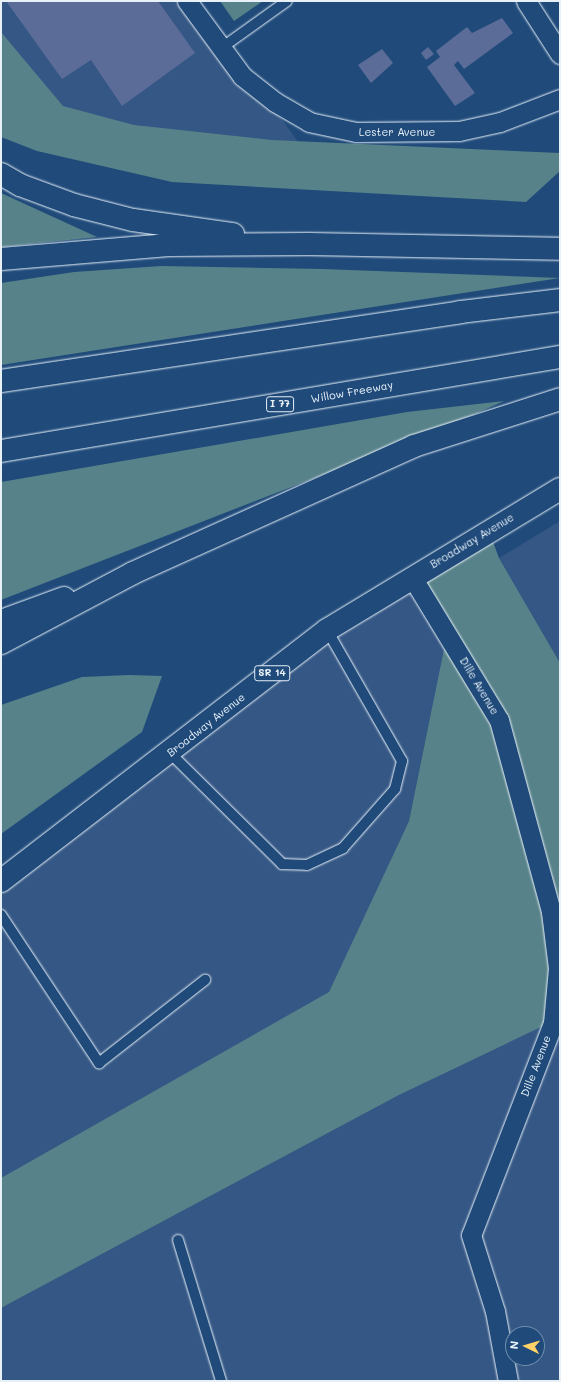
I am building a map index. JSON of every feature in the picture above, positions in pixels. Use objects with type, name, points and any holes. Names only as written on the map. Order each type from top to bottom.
[{"type":"main road","points":[[1,174],[20,185],[74,205],[133,220],[308,244]]},
{"type":"main road","points":[[1,259],[168,245],[308,244],[560,249]]},
{"type":"main road","points":[[1,381],[460,312],[560,300]]},
{"type":"main road","name":"Willow Freeway","points":[[1,451],[560,357]]},
{"type":"main road","points":[[1,621],[133,572],[414,446],[560,399]]},
{"type":"main road","name":"Broadway Avenue","points":[[1,881],[170,753],[327,630],[412,577],[560,489]]},
{"type":"main road","points":[[1,643],[133,572]]},
{"type":"street","name":"Lester Avenue","points":[[187,1],[220,49],[242,76],[275,102],[309,122],[356,132],[459,131],[500,122],[560,99]]},
{"type":"street","points":[[526,1],[560,54]]},
{"type":"street","name":"Dille Avenue","points":[[412,577],[499,720],[551,912],[557,961],[553,1022],[471,1235],[495,1311],[508,1381]]},
{"type":"lane","points":[[220,49],[287,1]]},
{"type":"lane","points":[[170,753],[282,864],[307,865],[343,848],[395,788],[402,761],[327,630]]},
{"type":"lane","points":[[1,915],[99,1063],[205,980]]},
{"type":"lane","points":[[178,1240],[221,1381]]},
{"type":"shaded area","points":[[1,1],[197,1],[324,178],[1,91]]},
{"type":"shaded area","points":[[560,521],[560,663],[499,558]]},
{"type":"shaded area","points":[[412,577],[447,634],[409,821],[329,993],[1,1178],[1,881]]},
{"type":"shaded area","points":[[560,1018],[560,1381],[1,1381],[1,1308],[399,1095]]},
{"type":"green space","points":[[220,1],[263,1],[234,21]]},
{"type":"green space","points":[[1,32],[63,106],[134,125],[272,140],[560,153],[560,171],[526,202],[172,182],[37,151],[1,137]]},
{"type":"green space","points":[[1,193],[97,237],[1,247]]},
{"type":"green space","points":[[161,266],[323,269],[560,278],[1,365],[1,283],[74,272]]},
{"type":"green space","points":[[504,401],[448,426],[1,600],[1,482],[407,412]]},
{"type":"green space","points":[[489,531],[499,558],[560,663],[560,1018],[399,1095],[1,1308],[1,1178],[329,992],[409,821],[447,634],[412,577]]},
{"type":"green space","points":[[129,675],[162,676],[142,732],[1,834],[1,705],[82,677]]},
{"type":"building","points":[[6,1],[158,1],[195,53],[122,106],[91,60],[62,79]]},
{"type":"building","points":[[502,18],[513,33],[464,69],[458,61],[454,65],[475,93],[455,106],[427,67],[440,57],[436,51],[467,27],[472,33]]},
{"type":"building","points":[[428,47],[434,54],[426,60],[421,53]]},
{"type":"building","points":[[382,49],[393,63],[371,83],[358,65]]}]
